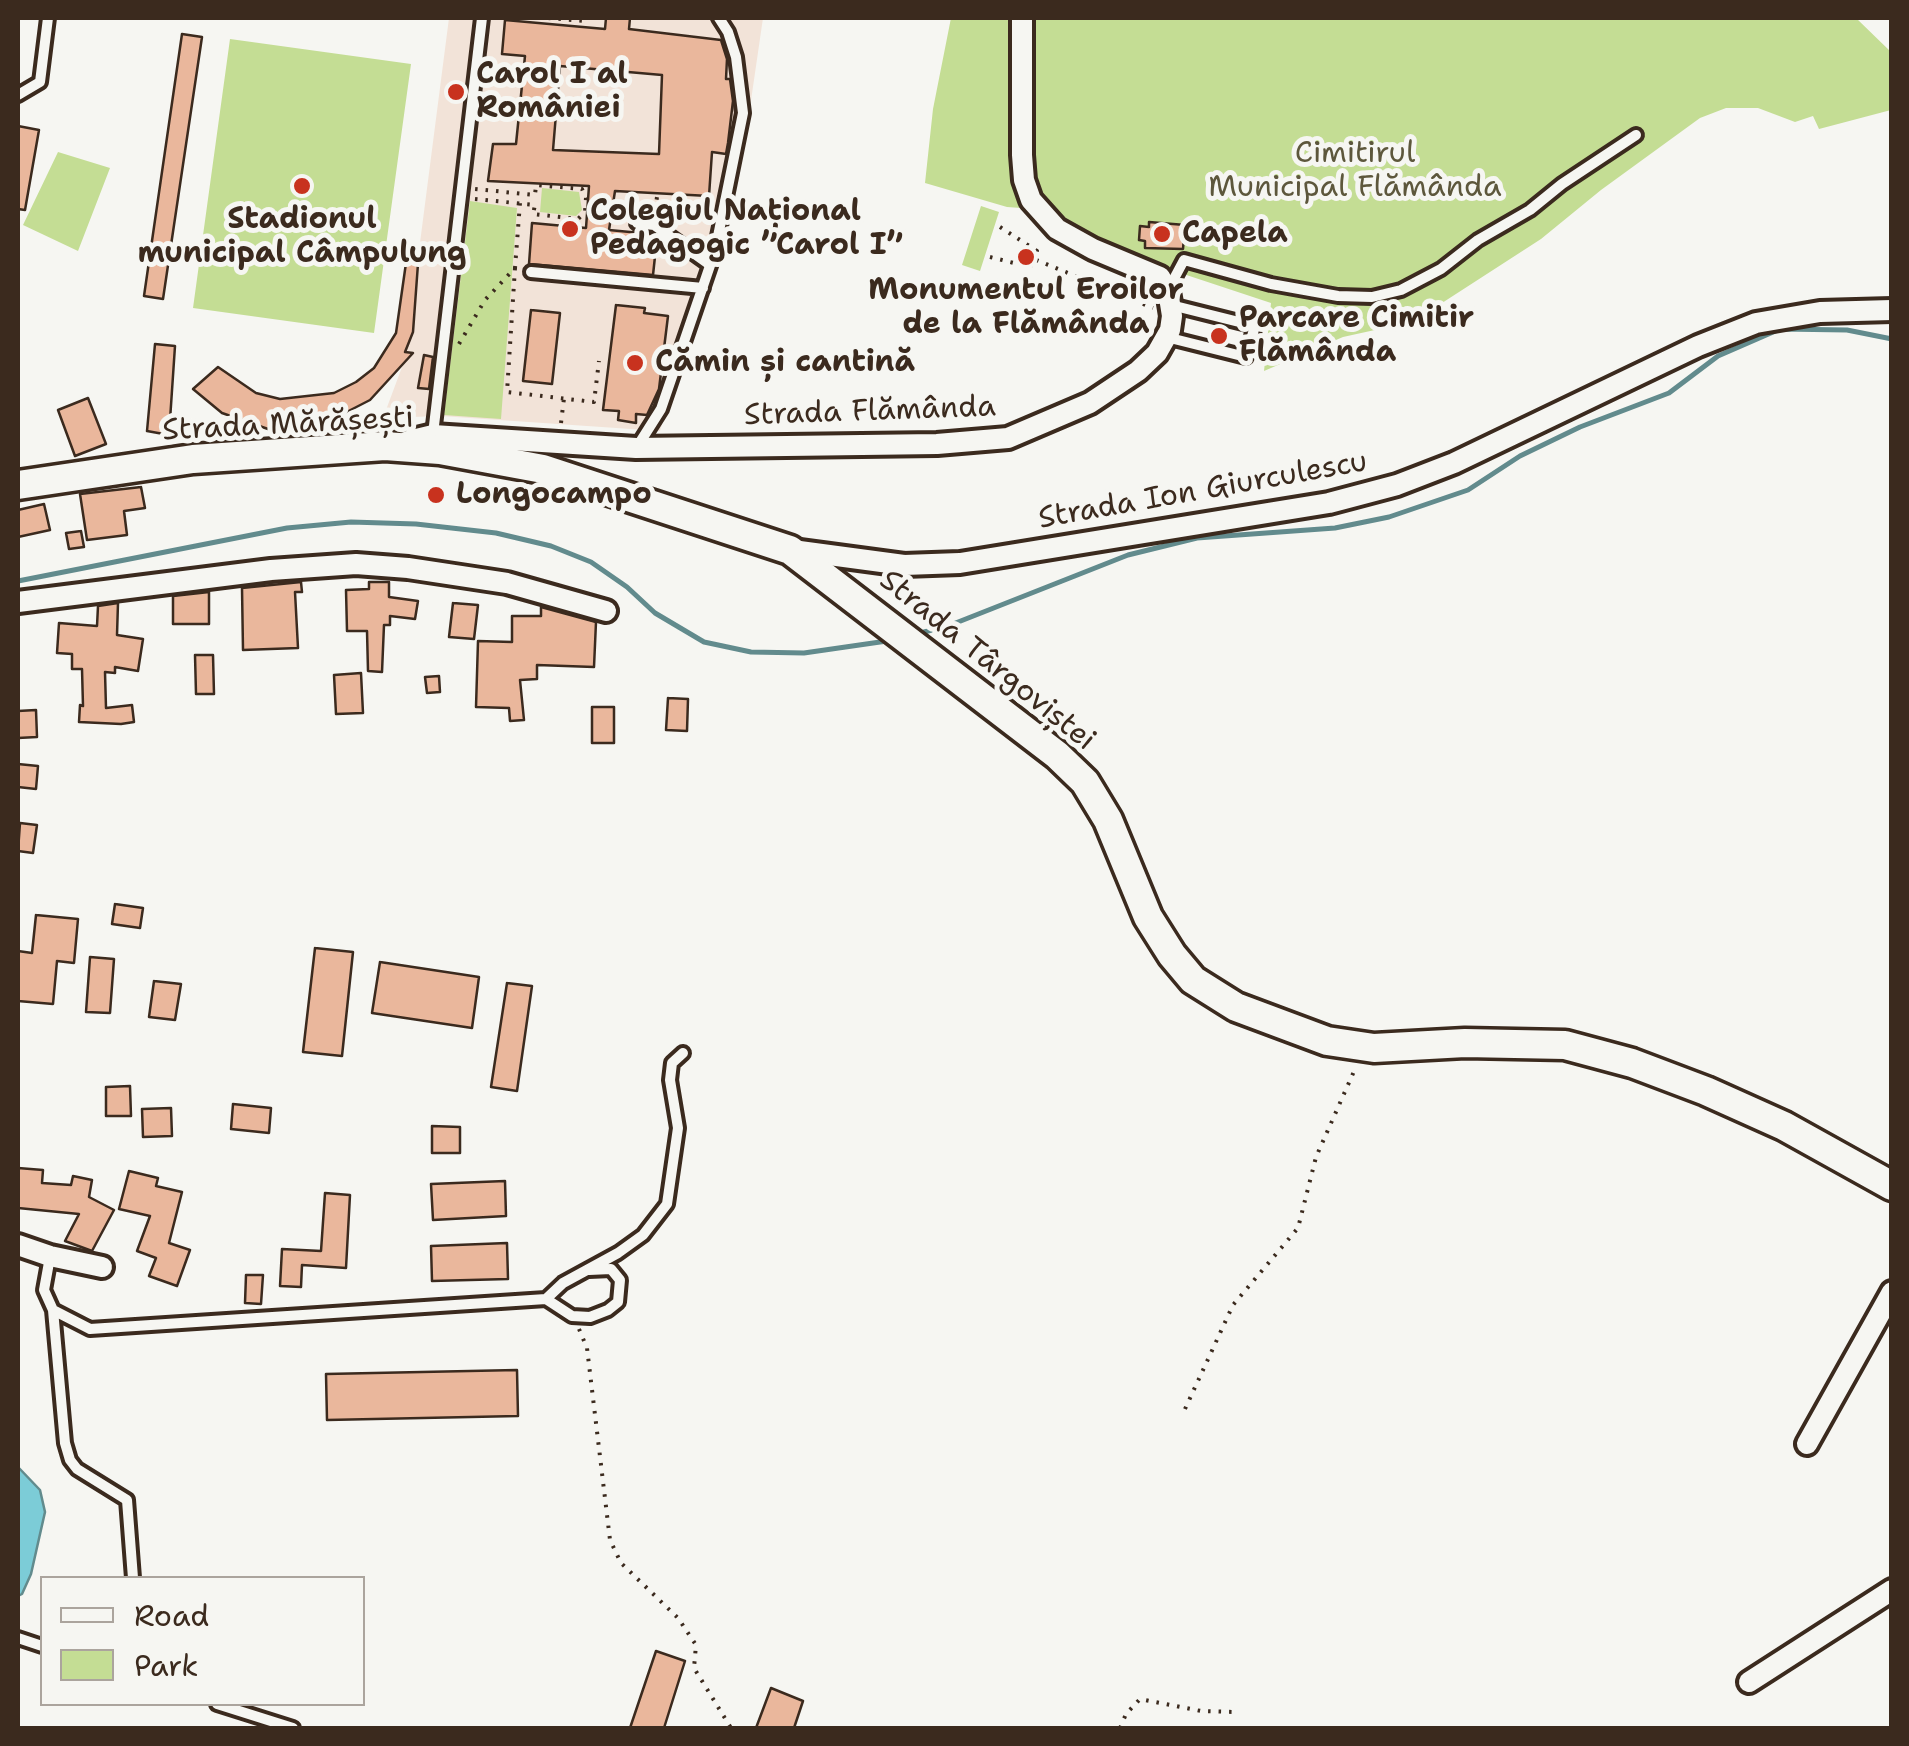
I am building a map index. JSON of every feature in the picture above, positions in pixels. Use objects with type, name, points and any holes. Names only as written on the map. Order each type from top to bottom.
[{"type":"main road","name":"Strada Mărășești","points":[[18,485],[193,459],[384,446],[489,457],[544,469],[790,550]]},
{"type":"main road","name":"Strada Târgoviștei","points":[[790,550],[1057,755],[1085,782],[1108,820],[1148,917],[1172,955],[1194,980],[1236,1007],[1327,1042],[1365,1046],[1498,1042],[1565,1045],[1632,1063],[1784,1126],[1892,1186]]},
{"type":"street","points":[[1022,18],[1022,156],[1031,200],[1057,229],[1092,249],[1160,277],[1170,304]]},
{"type":"street","name":"Strada Flămânda","points":[[384,446],[433,436],[636,448],[901,445],[1008,438],[1090,403],[1138,371],[1158,353],[1166,337],[1170,304]]},
{"type":"street","name":"Strada Ion Giurculescu","points":[[790,550],[904,566],[960,563],[1329,503],[1397,486],[1454,464],[1698,346],[1756,323],[1820,312],[1892,310]]},
{"type":"street","points":[[18,602],[253,572],[356,564],[507,584],[606,611]]},
{"type":"street","points":[[18,1245],[102,1267]]},
{"type":"street","points":[[1807,1444],[1892,1292]]},
{"type":"street","points":[[1749,1682],[1892,1590]]},
{"type":"lane","points":[[18,95],[40,82],[48,18]]},
{"type":"lane","points":[[433,436],[482,18]]},
{"type":"lane","points":[[636,448],[661,409],[703,288],[743,113],[736,56],[728,32],[718,18]]},
{"type":"lane","points":[[1166,337],[1246,357],[1255,326],[1170,304],[1184,260],[1270,284],[1338,296],[1372,297],[1401,290],[1441,269],[1478,240],[1530,210],[1636,134]]},
{"type":"lane","points":[[637,223],[654,225],[710,265]]},
{"type":"lane","points":[[531,272],[703,288]]},
{"type":"lane","points":[[546,1299],[563,1283],[618,1254],[643,1235],[667,1204],[678,1128],[670,1080],[672,1063],[683,1053]]},
{"type":"lane","points":[[50,1256],[44,1290],[54,1310],[65,1442],[77,1470],[127,1500],[133,1576]]},
{"type":"lane","points":[[54,1310],[90,1330],[546,1299],[572,1316],[590,1317],[618,1302],[620,1280],[611,1269],[585,1270]]},
{"type":"lane","points":[[223,1706],[293,1728]]},
{"type":"path","points":[[548,18],[585,18]]},
{"type":"path","points":[[536,185],[582,189],[586,212],[578,219],[534,214],[535,205],[460,192],[535,196],[536,185]]},
{"type":"path","points":[[520,204],[507,392],[594,402],[599,361]]},
{"type":"path","points":[[990,257],[1030,268],[1037,251],[1000,227]]},
{"type":"path","points":[[1034,259],[1170,304]]},
{"type":"path","points":[[443,354],[462,341],[485,300],[516,268]]},
{"type":"path","points":[[559,444],[564,398]]},
{"type":"path","points":[[1184,1408],[1233,1305],[1298,1228],[1316,1157],[1365,1046]]},
{"type":"path","points":[[572,1316],[588,1348],[610,1540],[622,1563],[678,1618],[696,1645],[694,1668],[731,1728]]},
{"type":"path","points":[[1120,1728],[1126,1714],[1140,1700],[1201,1711],[1235,1712]]},
{"type":"shaded area","name":"Colegiul Național Pedagogic ”Carol I”","points":[[449,18],[763,18],[748,121],[660,431],[441,416],[383,418],[405,359]]},
{"type":"green space","name":"Cimitirul Municipal Flămânda","points":[[951,18],[1856,18],[1891,52],[1891,110],[1819,129],[1813,116],[1795,122],[1758,108],[1726,108],[1700,118],[1541,239],[1442,303],[1393,326],[1343,337],[1264,371],[1271,303],[1126,255],[1058,216],[1007,207],[925,183],[933,109]]},
{"type":"green space","name":"Stadionul municipal Câmpulung","points":[[230,39],[411,64],[374,333],[193,308]]},
{"type":"green space","points":[[58,152],[110,168],[78,251],[23,225]]},
{"type":"green space","points":[[542,188],[579,192],[582,210],[576,216],[540,212]]},
{"type":"green space","points":[[470,201],[517,208],[501,419],[444,415]]},
{"type":"green space","points":[[981,206],[999,212],[980,271],[962,265]]},
{"type":"water","points":[[18,1467],[40,1490],[45,1512],[31,1574],[18,1596]]},
{"type":"building","name":"Colegiul Național Pedagogic ”Carol I”","points":[[606,18],[630,18],[629,29],[721,40],[727,59],[726,79],[730,79],[733,101],[728,143],[726,154],[712,152],[709,196],[615,191],[609,230],[657,238],[653,275],[529,264],[532,223],[586,228],[589,186],[488,181],[493,144],[516,144],[525,56],[502,54],[505,20],[605,29]],"holes":[[[560,66],[662,75],[659,154],[553,150]]]},
{"type":"building","points":[[182,34],[202,37],[163,299],[144,296]]},
{"type":"building","points":[[18,126],[39,130],[25,210],[18,209]]},
{"type":"building","name":"Capela","points":[[1149,222],[1185,225],[1183,249],[1145,248],[1145,241],[1139,240],[1140,226],[1149,227]]},
{"type":"building","points":[[408,249],[419,250],[413,332],[405,352],[413,353],[370,400],[309,427],[268,429],[222,413],[193,389],[218,367],[256,393],[280,399],[334,393],[356,382],[374,368],[396,333]]},
{"type":"building","name":"Cămin și cantină","points":[[616,305],[645,308],[644,313],[668,316],[659,389],[647,415],[636,414],[636,423],[618,420],[619,411],[603,410]]},
{"type":"building","points":[[531,310],[560,313],[552,384],[523,381]]},
{"type":"building","points":[[155,344],[175,346],[169,435],[147,431]]},
{"type":"building","points":[[424,355],[433,357],[429,389],[418,388]]},
{"type":"building","points":[[88,398],[106,444],[75,456],[58,410]]},
{"type":"building","points":[[141,487],[145,508],[124,511],[127,535],[87,540],[80,494]]},
{"type":"building","points":[[44,504],[50,530],[18,537],[18,510]]},
{"type":"building","points":[[81,531],[84,547],[69,549],[66,533]]},
{"type":"building","points":[[301,582],[302,592],[295,592],[298,648],[243,650],[242,588]]},
{"type":"building","points":[[369,582],[389,582],[389,597],[418,601],[415,619],[390,616],[390,625],[384,625],[382,672],[368,671],[367,631],[347,631],[346,590],[369,589]]},
{"type":"building","points":[[209,592],[209,624],[173,624],[173,596]]},
{"type":"building","points":[[118,603],[117,635],[143,639],[138,671],[115,667],[115,673],[105,672],[106,708],[132,705],[134,722],[79,722],[80,705],[83,706],[82,669],[72,669],[72,654],[57,653],[59,623],[97,626],[98,606]]},
{"type":"building","points":[[453,603],[478,605],[474,639],[449,637]]},
{"type":"building","points":[[541,607],[596,622],[594,667],[537,665],[537,679],[520,680],[524,720],[510,721],[509,708],[476,707],[478,641],[512,642],[512,616],[541,616]]},
{"type":"building","points":[[195,655],[213,655],[214,694],[196,694]]},
{"type":"building","points":[[361,673],[363,713],[336,714],[334,675]]},
{"type":"building","points":[[439,676],[440,692],[427,693],[425,677]]},
{"type":"building","points":[[668,698],[688,699],[687,731],[666,730]]},
{"type":"building","points":[[592,707],[614,707],[614,743],[592,743]]},
{"type":"building","points":[[36,710],[37,737],[18,738],[18,711]]},
{"type":"building","points":[[18,764],[38,766],[36,789],[18,787]]},
{"type":"building","points":[[20,823],[37,825],[33,853],[18,851]]},
{"type":"building","points":[[115,904],[143,908],[140,928],[112,924]]},
{"type":"building","points":[[36,915],[78,919],[74,963],[57,961],[53,1004],[18,1001],[18,951],[32,953]]},
{"type":"building","points":[[315,948],[353,952],[342,1056],[303,1052]]},
{"type":"building","points":[[90,957],[114,959],[110,1013],[86,1012]]},
{"type":"building","points":[[380,962],[479,977],[472,1028],[372,1013]]},
{"type":"building","points":[[154,981],[181,984],[175,1020],[149,1017]]},
{"type":"building","points":[[507,983],[532,986],[517,1091],[491,1087]]},
{"type":"building","points":[[130,1086],[131,1116],[106,1116],[106,1087]]},
{"type":"building","points":[[233,1104],[271,1108],[269,1133],[231,1129]]},
{"type":"building","points":[[171,1108],[172,1136],[143,1137],[142,1109]]},
{"type":"building","points":[[432,1126],[460,1127],[460,1153],[432,1153]]},
{"type":"building","points":[[18,1168],[43,1170],[42,1183],[71,1185],[73,1176],[92,1180],[89,1197],[114,1210],[92,1251],[65,1241],[79,1214],[18,1208]]},
{"type":"building","points":[[129,1171],[158,1178],[156,1186],[182,1192],[169,1243],[190,1250],[177,1286],[149,1276],[156,1258],[137,1251],[150,1216],[119,1209]]},
{"type":"building","points":[[505,1181],[506,1216],[433,1220],[431,1184]]},
{"type":"building","points":[[325,1193],[350,1195],[346,1268],[302,1265],[301,1287],[280,1286],[282,1249],[321,1251]]},
{"type":"building","points":[[507,1243],[508,1279],[432,1281],[431,1246]]},
{"type":"building","points":[[246,1275],[263,1275],[261,1304],[245,1303]]},
{"type":"building","points":[[517,1370],[518,1416],[327,1420],[326,1374]]},
{"type":"building","points":[[656,1651],[685,1661],[664,1728],[630,1728]]},
{"type":"building","points":[[771,1688],[803,1701],[794,1728],[756,1728]]},
{"type":"waterway","points":[[924,632],[1128,555],[1197,538],[1335,528],[1389,517],[1468,490],[1520,456],[1580,427],[1669,393],[1718,356],[1780,329],[1847,330],[1892,339]]},
{"type":"waterway","points":[[18,581],[287,528],[351,522],[416,524],[496,533],[551,546],[591,562],[655,613],[704,642],[751,652],[804,653],[887,641]]},
{"type":"place","name":"Carol I al României","points":[[456,92]]},
{"type":"place","name":"Stadionul municipal Câmpulung","points":[[302,186]]},
{"type":"place","name":"Colegiul Național Pedagogic ”Carol I”","points":[[570,229]]},
{"type":"place","name":"Capela","points":[[1162,234]]},
{"type":"place","name":"Monumentul Eroilor de la Flămânda","points":[[1026,257]]},
{"type":"place","name":"Parcare Cimitir Flămânda","points":[[1219,336]]},
{"type":"place","name":"Cămin și cantină","points":[[635,363]]},
{"type":"place","name":"Longocampo","points":[[436,495]]}]
